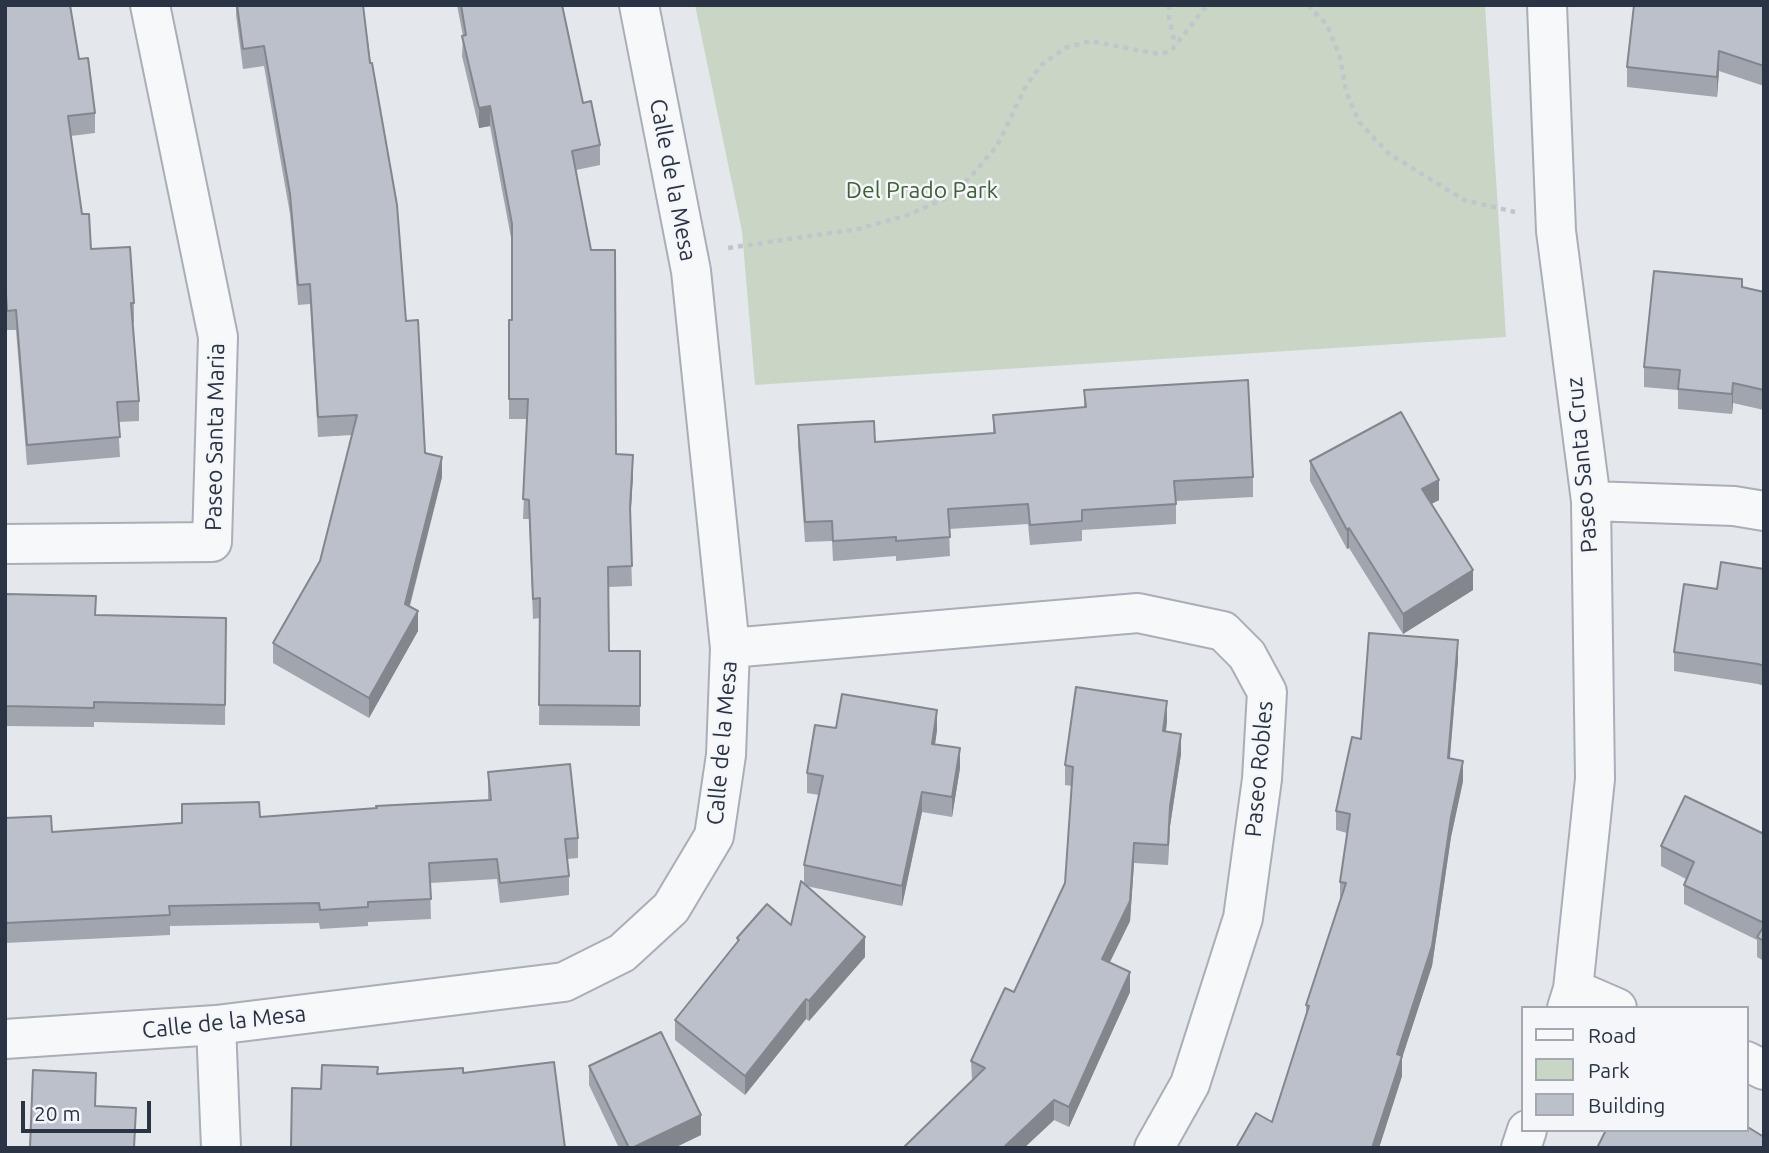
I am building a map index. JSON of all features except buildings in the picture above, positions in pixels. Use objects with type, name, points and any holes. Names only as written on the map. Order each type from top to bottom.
[{"type":"street","name":"Paseo Santa Maria","points":[[5,544],[212,542],[218,337],[150,5]]},
{"type":"street","name":"Calle de la Mesa","points":[[5,1040],[216,1025],[564,982],[622,953],[671,908],[714,836],[726,755],[730,648],[687,254],[639,5]]},
{"type":"street","name":"Paseo Santa Cruz","points":[[1547,5],[1555,212],[1591,501],[1595,779],[1570,999]]},
{"type":"street","points":[[1591,501],[1734,506],[1764,511]]},
{"type":"street","name":"Paseo Robles","points":[[730,648],[1138,613],[1223,631],[1247,655],[1267,692],[1262,779],[1244,918],[1190,1084],[1154,1148]]},
{"type":"street","points":[[1570,999],[1607,1006]]},
{"type":"street","points":[[216,1025],[221,1148]]},
{"type":"street","points":[[1748,1062],[1764,1070]]},
{"type":"path","points":[[1169,5],[1175,46]]},
{"type":"path","points":[[687,254],[824,235],[905,216],[949,197],[997,146],[1025,88],[1040,66],[1065,48],[1090,41],[1159,54],[1171,51],[1207,5]]},
{"type":"path","points":[[1308,5],[1327,25],[1340,57],[1346,92],[1359,122],[1388,153],[1464,200],[1507,211],[1555,212]]},
{"type":"green space","name":"Del Prado Park","points":[[695,5],[1485,5],[1506,337],[755,385],[742,231]]}]
